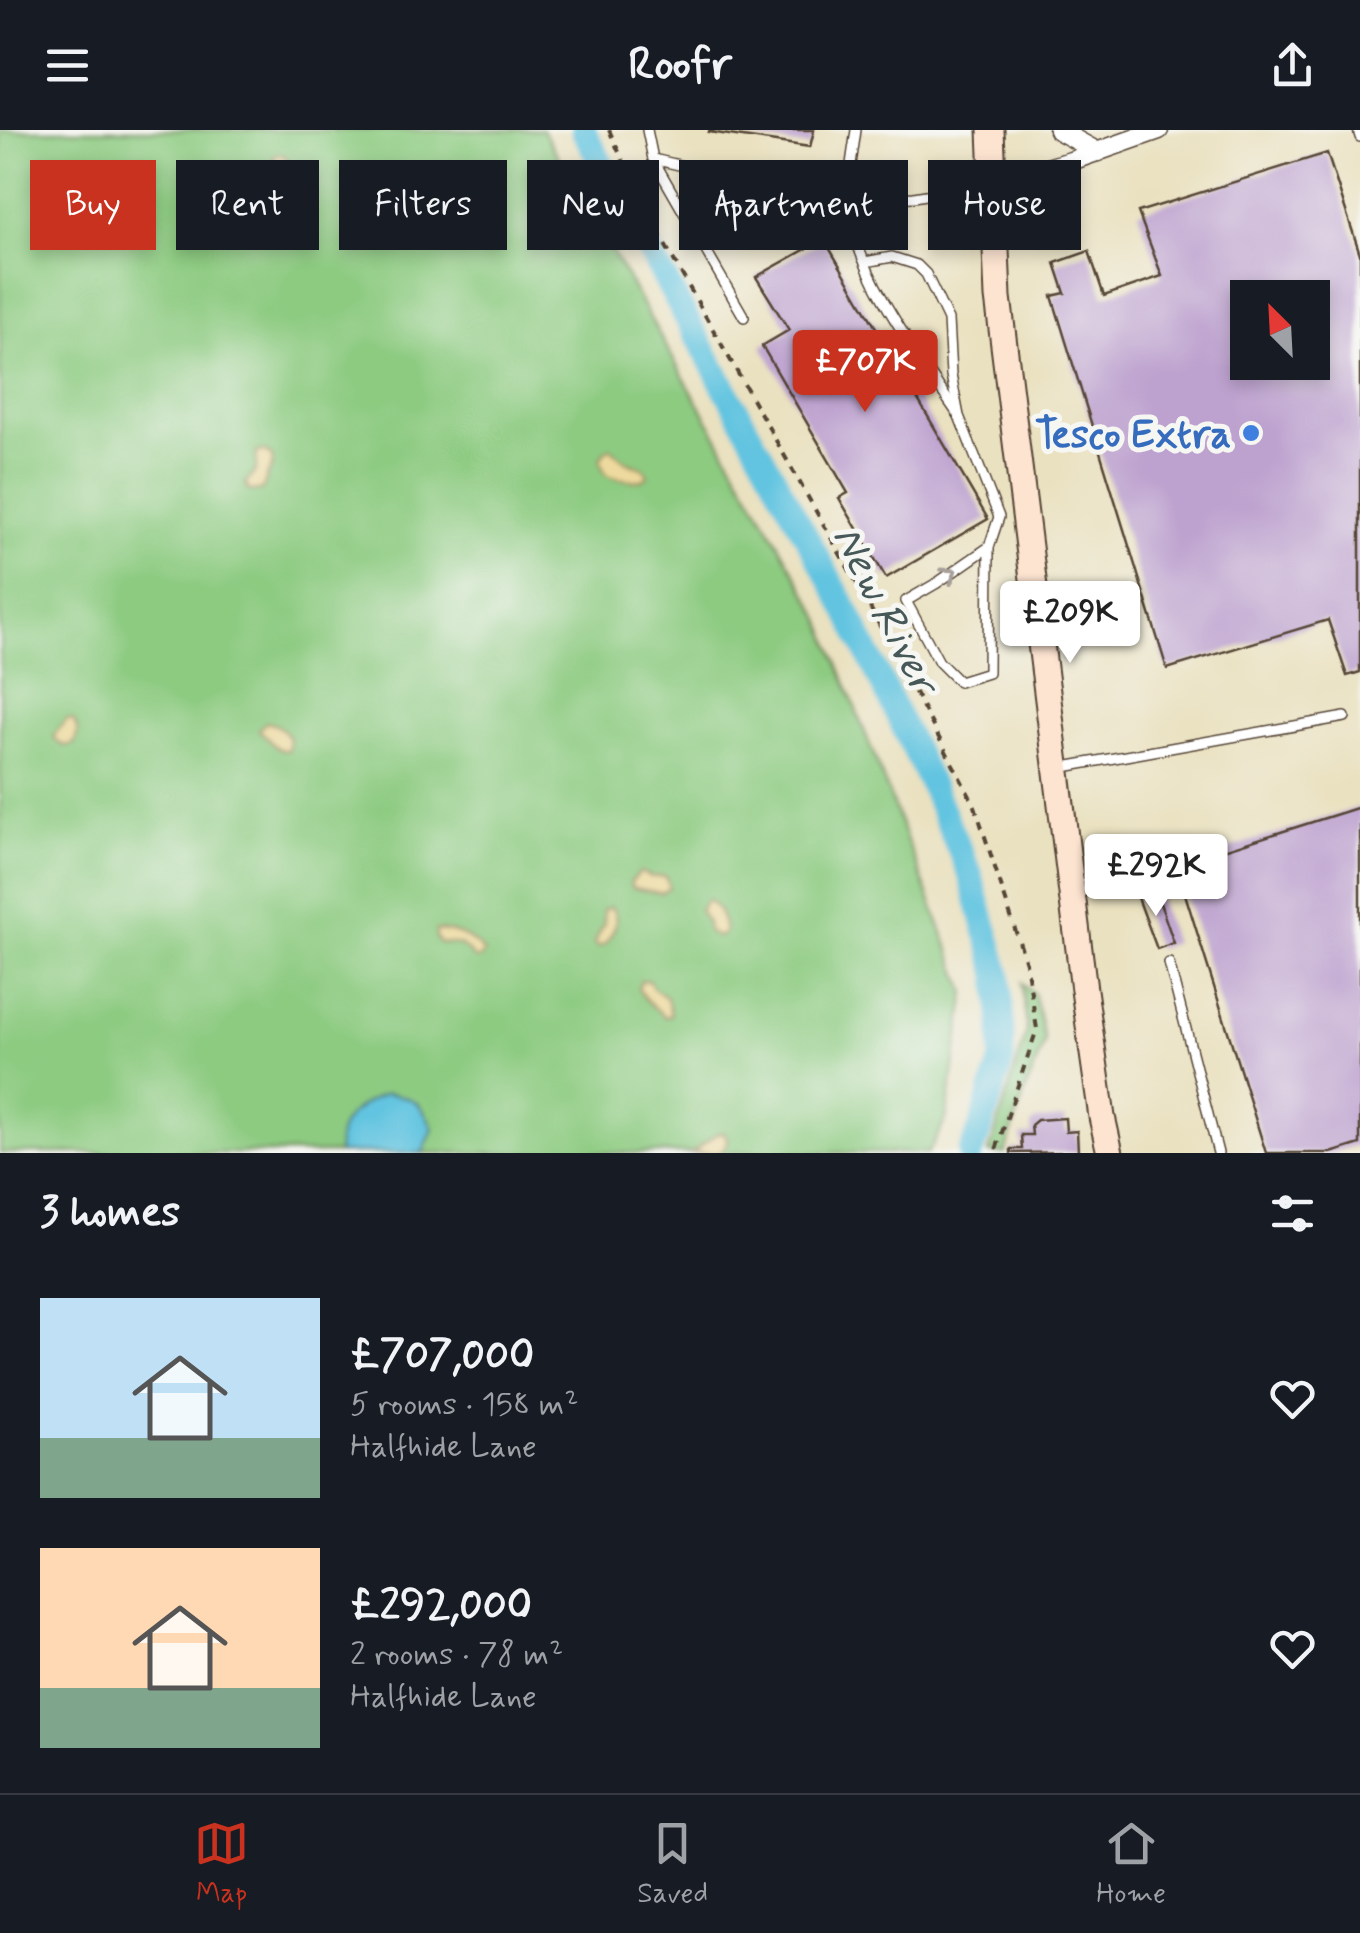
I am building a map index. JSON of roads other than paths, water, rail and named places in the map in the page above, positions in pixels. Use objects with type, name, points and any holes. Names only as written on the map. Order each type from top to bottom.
[{"type":"main road","points":[[991,130],[992,160]]},
{"type":"main road","points":[[996,250],[998,297],[1084,990],[1110,1153]]},
{"type":"street","points":[[1058,130],[1098,152]]},
{"type":"street","points":[[1072,160],[1159,130]]},
{"type":"lane","points":[[646,130],[653,159],[744,317]]},
{"type":"lane","points":[[853,160],[856,130]]},
{"type":"lane","points":[[1358,130],[1360,138]]},
{"type":"lane","points":[[653,159],[679,165]]},
{"type":"lane","points":[[859,250],[902,330],[959,416]]},
{"type":"lane","points":[[865,262],[892,257],[917,265],[926,274],[948,320],[951,375],[959,416],[999,517],[990,546],[988,674],[958,682],[939,662],[906,600],[990,546]]},
{"type":"lane","points":[[1056,768],[1346,717]]},
{"type":"lane","points":[[1169,963],[1218,1153]]},
{"type":"water","points":[[386,1093],[416,1102],[425,1113],[433,1129],[424,1150],[339,1153],[340,1132],[350,1115]]},
{"type":"waterway","name":"New River","points":[[583,130],[848,612],[970,874],[999,975],[1002,1019],[1002,1059],[970,1153]]},
{"type":"place","name":"Tesco Extra","points":[[1251,433]]}]
